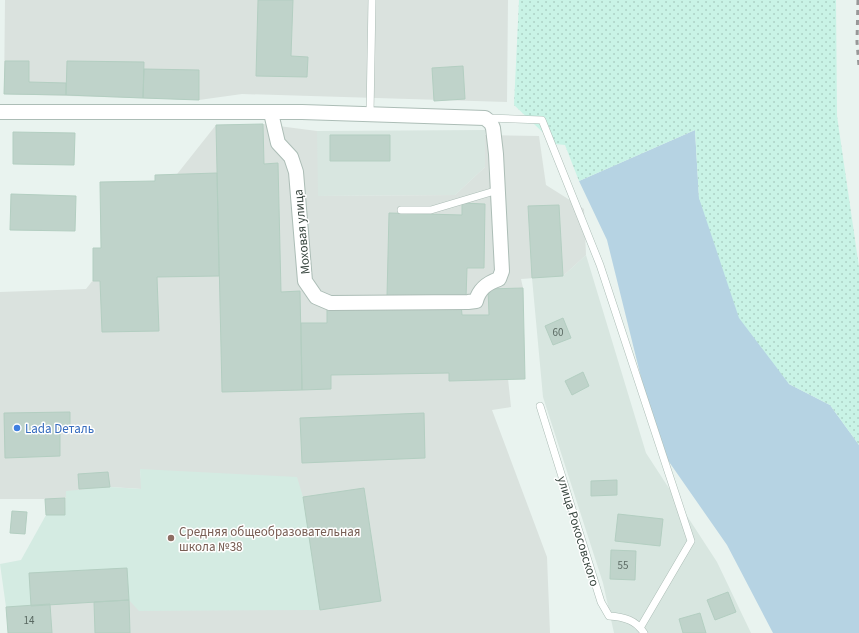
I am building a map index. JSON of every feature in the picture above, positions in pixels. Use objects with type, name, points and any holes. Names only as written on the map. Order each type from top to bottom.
[{"type":"street","points":[[0,112],[271,112],[485,118],[491,123],[492,128],[498,190]]},
{"type":"street","name":"Моховая улица","points":[[271,112],[278,143],[291,157],[296,172],[306,281],[316,297],[330,303],[476,301],[478,293],[489,282],[499,279],[502,271],[498,190]]},
{"type":"lane","points":[[370,114],[372,0]]},
{"type":"lane","points":[[485,118],[542,120],[600,265],[691,541],[642,630]]},
{"type":"lane","points":[[401,210],[431,210],[498,190]]},
{"type":"lane","name":"улица Рокосовского","points":[[540,406],[601,602],[609,616],[624,617],[642,630]]},
{"type":"shaded area","points":[[5,0],[508,0],[507,102],[242,94],[199,100],[4,94]]},
{"type":"shaded area","points":[[263,124],[317,131],[318,196],[455,195],[485,167],[485,135],[539,136],[546,185],[584,209],[586,255],[563,276],[521,279],[523,288],[508,379],[511,407],[492,410],[547,557],[550,633],[8,633],[6,607],[129,600],[320,610],[140,470],[142,489],[110,487],[65,498],[65,515],[46,515],[45,499],[0,499],[0,292],[86,289],[216,125]]},
{"type":"shaded area","points":[[485,130],[485,167],[455,195],[317,196],[317,131]]},
{"type":"shaded area","points":[[695,130],[699,198],[789,384],[830,405],[859,445],[859,633],[773,633],[727,545],[658,446],[607,240],[579,181]]},
{"type":"shaded area","points":[[586,255],[646,453],[717,562],[751,633],[614,633],[603,583],[543,397],[532,278],[563,276]]},
{"type":"shaded area","name":"Средняя общеобразовательная школа №38","points":[[140,469],[297,477],[303,497],[320,610],[139,611],[129,600],[6,607],[0,564],[21,560],[46,515],[65,515],[66,491],[110,487],[141,489]]},
{"type":"sand","points":[[519,0],[836,0],[837,116],[859,267],[859,445],[830,405],[789,384],[739,318],[699,198],[695,130],[579,181],[565,145],[555,144],[514,105]]},
{"type":"building","points":[[258,0],[293,0],[291,56],[308,57],[307,77],[256,76]]},
{"type":"building","points":[[5,61],[29,61],[29,82],[66,83],[66,95],[4,94]]},
{"type":"building","points":[[67,61],[144,62],[143,98],[66,95]]},
{"type":"building","points":[[463,66],[465,99],[434,101],[432,68]]},
{"type":"building","points":[[144,69],[199,70],[199,100],[143,98]]},
{"type":"building","points":[[263,124],[264,164],[278,163],[281,292],[300,291],[302,390],[222,392],[216,125]]},
{"type":"building","points":[[13,132],[75,133],[74,165],[13,164]]},
{"type":"building","points":[[330,135],[390,135],[390,161],[330,161]]},
{"type":"building","points":[[217,173],[219,276],[157,277],[159,331],[102,332],[100,281],[93,281],[93,248],[101,248],[100,182],[155,181],[155,175]]},
{"type":"building","points":[[11,194],[76,196],[75,231],[10,230]]},
{"type":"building","points":[[462,203],[485,204],[484,268],[467,268],[466,298],[387,296],[389,213],[462,215]]},
{"type":"building","points":[[559,205],[563,276],[532,278],[528,206]]},
{"type":"building","points":[[523,288],[525,379],[449,381],[449,373],[331,375],[331,389],[302,390],[301,323],[327,323],[327,308],[461,304],[462,315],[489,315],[488,289]]},
{"type":"building","points":[[563,318],[571,338],[553,345],[545,326]]},
{"type":"building","points":[[583,372],[589,386],[572,395],[565,381]]},
{"type":"building","points":[[70,412],[70,426],[60,426],[60,456],[5,458],[4,413]]},
{"type":"building","points":[[424,413],[425,458],[302,463],[300,418]]},
{"type":"building","points":[[108,472],[110,487],[79,489],[78,474]]},
{"type":"building","points":[[617,480],[617,495],[591,496],[591,481]]},
{"type":"building","points":[[364,488],[381,601],[320,610],[303,497]]},
{"type":"building","points":[[65,498],[65,515],[46,515],[45,499]]},
{"type":"building","points":[[12,511],[27,512],[25,534],[10,533]]},
{"type":"building","points":[[618,514],[663,519],[660,546],[615,541]]},
{"type":"building","points":[[611,550],[636,551],[635,580],[610,579]]},
{"type":"building","points":[[127,568],[129,600],[31,606],[29,573]]},
{"type":"building","points":[[728,592],[736,612],[715,620],[707,600]]},
{"type":"building","points":[[129,600],[130,633],[95,633],[94,602]]},
{"type":"building","points":[[50,604],[52,633],[8,633],[6,607]]},
{"type":"building","points":[[700,613],[706,633],[683,633],[679,619]]},
{"type":"railway","points":[[858,0],[857,42],[859,66]]},
{"type":"place","name":"Lada Dеталь","points":[[17,428]]},
{"type":"place","name":"Средняя общеобразовательная школа №38","points":[[171,538]]}]
